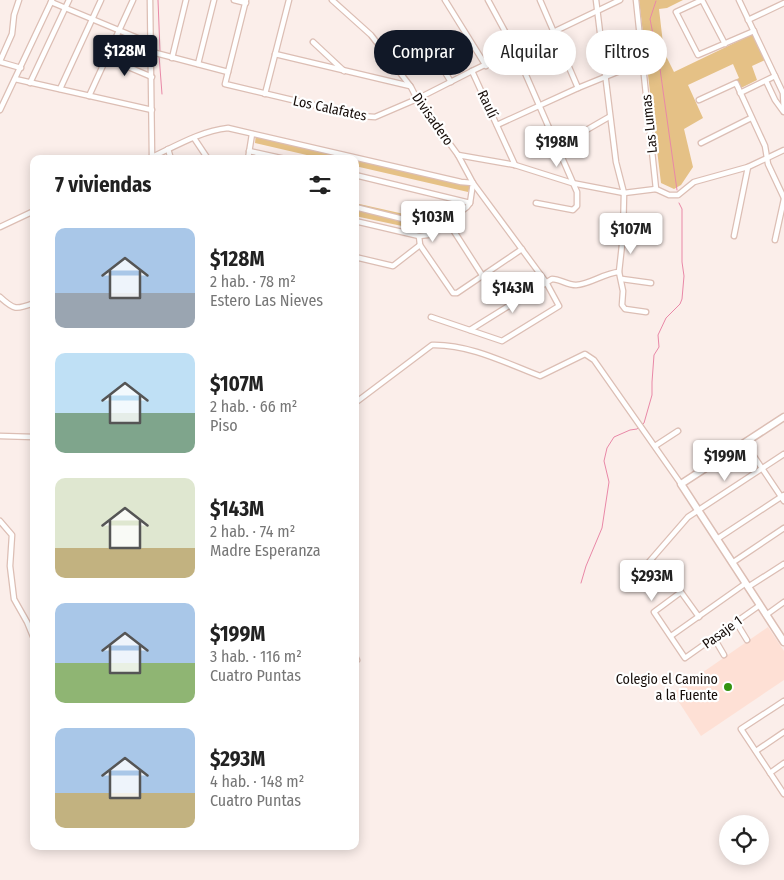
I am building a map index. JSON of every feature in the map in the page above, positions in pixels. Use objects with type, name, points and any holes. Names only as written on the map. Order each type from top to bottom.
[{"type":"street","points":[[19,0],[14,15],[12,34],[0,62],[21,68]]},
{"type":"street","points":[[30,83],[69,0]]},
{"type":"street","points":[[60,89],[101,0]]},
{"type":"street","points":[[89,96],[133,0]]},
{"type":"street","points":[[172,58],[186,0]]},
{"type":"street","points":[[198,64],[214,0]]},
{"type":"street","points":[[153,52],[162,56],[228,72],[246,2],[234,0]]},
{"type":"street","points":[[265,94],[289,0]]},
{"type":"street","name":"Divisadero","points":[[332,0],[371,35],[411,87],[417,99],[458,155],[515,165],[572,182],[624,193],[656,189]]},
{"type":"street","points":[[445,0],[483,61]]},
{"type":"street","points":[[488,0],[504,30]]},
{"type":"street","points":[[540,0],[553,30]]},
{"type":"street","points":[[596,0],[609,117],[616,162],[624,193],[619,272],[622,279],[623,308],[646,312]]},
{"type":"street","name":"Los Calafates","points":[[558,30],[620,0]]},
{"type":"street","name":"Las Lumas","points":[[636,0],[639,30]]},
{"type":"street","points":[[725,44],[702,0],[676,12],[698,55],[725,44],[754,31]]},
{"type":"street","points":[[739,0],[784,93],[784,111]]},
{"type":"street","points":[[0,109],[52,1],[152,44]]},
{"type":"street","points":[[149,1],[153,52],[150,155]]},
{"type":"street","points":[[748,20],[784,3]]},
{"type":"street","points":[[313,42],[346,72]]},
{"type":"street","points":[[275,54],[411,87]]},
{"type":"street","points":[[106,58],[152,77]]},
{"type":"street","name":"Los Calafates","points":[[228,72],[225,84],[360,116],[375,117],[417,99],[464,75]]},
{"type":"street","name":"Raulí","points":[[473,73],[515,165]]},
{"type":"street","points":[[447,75],[451,82]]},
{"type":"street","points":[[526,75],[577,192],[578,199],[574,210],[536,203]]},
{"type":"street","points":[[572,75],[578,88]]},
{"type":"street","points":[[497,125],[609,75]]},
{"type":"street","name":"Las Lumas","points":[[643,75],[656,189]]},
{"type":"street","points":[[740,93],[776,76]]},
{"type":"street","points":[[15,79],[152,110]]},
{"type":"street","points":[[766,81],[775,100],[784,111]]},
{"type":"street","points":[[699,100],[736,83],[764,146],[768,164],[784,198],[775,240]]},
{"type":"street","points":[[557,147],[609,117]]},
{"type":"street","points":[[701,143],[751,118]]},
{"type":"street","points":[[157,155],[194,138],[228,128],[340,155]]},
{"type":"street","points":[[248,155],[252,134]]},
{"type":"street","points":[[194,138],[205,155]]},
{"type":"street","points":[[168,150],[170,155]]},
{"type":"street","points":[[249,150],[268,155]]},
{"type":"street","points":[[656,189],[669,196],[678,195],[694,182],[748,167],[784,150]]},
{"type":"street","points":[[431,317],[502,341],[559,306],[546,282],[473,183],[458,155]]},
{"type":"street","points":[[359,160],[473,183]]},
{"type":"street","points":[[734,236],[748,167]]},
{"type":"street","points":[[359,176],[470,203]]},
{"type":"street","points":[[359,222],[419,236],[428,235],[467,208],[470,203],[473,183]]},
{"type":"street","points":[[359,208],[439,228]]},
{"type":"street","points":[[0,227],[30,213]]},
{"type":"street","points":[[448,222],[482,275]]},
{"type":"street","points":[[419,236],[420,245],[453,293],[457,293],[522,249]]},
{"type":"street","points":[[359,258],[393,266],[420,245]]},
{"type":"street","points":[[470,330],[546,282],[556,279],[567,284],[579,284],[608,273],[619,272]]},
{"type":"street","points":[[622,279],[650,283]]},
{"type":"street","points":[[0,297],[11,308],[19,309],[30,305]]},
{"type":"street","points":[[359,400],[432,345],[448,345],[493,357],[540,376],[585,354],[594,360],[643,428],[783,640]]},
{"type":"street","points":[[681,484],[784,417]]},
{"type":"street","points":[[655,446],[678,431]]},
{"type":"street","points":[[0,436],[30,437]]},
{"type":"street","points":[[717,539],[783,498],[745,443]]},
{"type":"street","points":[[642,570],[688,517],[784,454]]},
{"type":"street","points":[[0,521],[12,534],[10,566],[14,598],[30,629]]},
{"type":"street","points":[[732,562],[784,528]]},
{"type":"street","points":[[700,617],[681,592],[654,612],[671,636],[700,617],[747,585],[784,564]]},
{"type":"street","points":[[766,615],[784,602]]},
{"type":"street","name":"Pasaje 1","points":[[671,636],[685,658],[760,605]]},
{"type":"street","points":[[736,622],[747,640]]},
{"type":"street","points":[[714,638],[724,655]]},
{"type":"street","points":[[784,701],[741,729],[784,794]]},
{"type":"street","points":[[756,751],[784,732]]},
{"type":"street","points":[[770,772],[784,763]]},
{"type":"shaded area","points":[[639,0],[683,0],[667,8],[659,9],[661,30],[643,30]]},
{"type":"shaded area","points":[[753,34],[765,60],[752,66],[757,80],[739,89],[735,80],[739,78],[733,64],[688,85],[703,118],[684,129],[693,167],[681,185],[674,189],[661,183],[648,75],[667,75],[667,58],[674,72]]},
{"type":"shaded area","points":[[256,133],[349,155],[307,155],[255,143]]},
{"type":"shaded area","points":[[359,157],[471,184],[468,192],[359,167]]},
{"type":"shaded area","points":[[359,204],[435,221],[425,227],[416,229],[359,217]]},
{"type":"shaded area","name":"Colegio el Camino a la Fuente","points":[[768,627],[784,651],[784,680],[701,736],[673,693]]},
{"type":"waterway","points":[[158,0],[160,51]]},
{"type":"waterway","points":[[656,1],[650,19],[660,69],[677,190]]},
{"type":"waterway","points":[[159,55],[162,94]]},
{"type":"waterway","points":[[581,583],[602,528],[609,482],[604,461],[607,448],[614,437],[637,429],[644,423],[652,395],[654,355],[659,347],[658,335],[666,318],[680,304],[682,299],[684,276],[682,262],[682,209],[679,203]]},
{"type":"place","name":"Colegio el Camino a la Fuente","points":[[728,687]]}]
